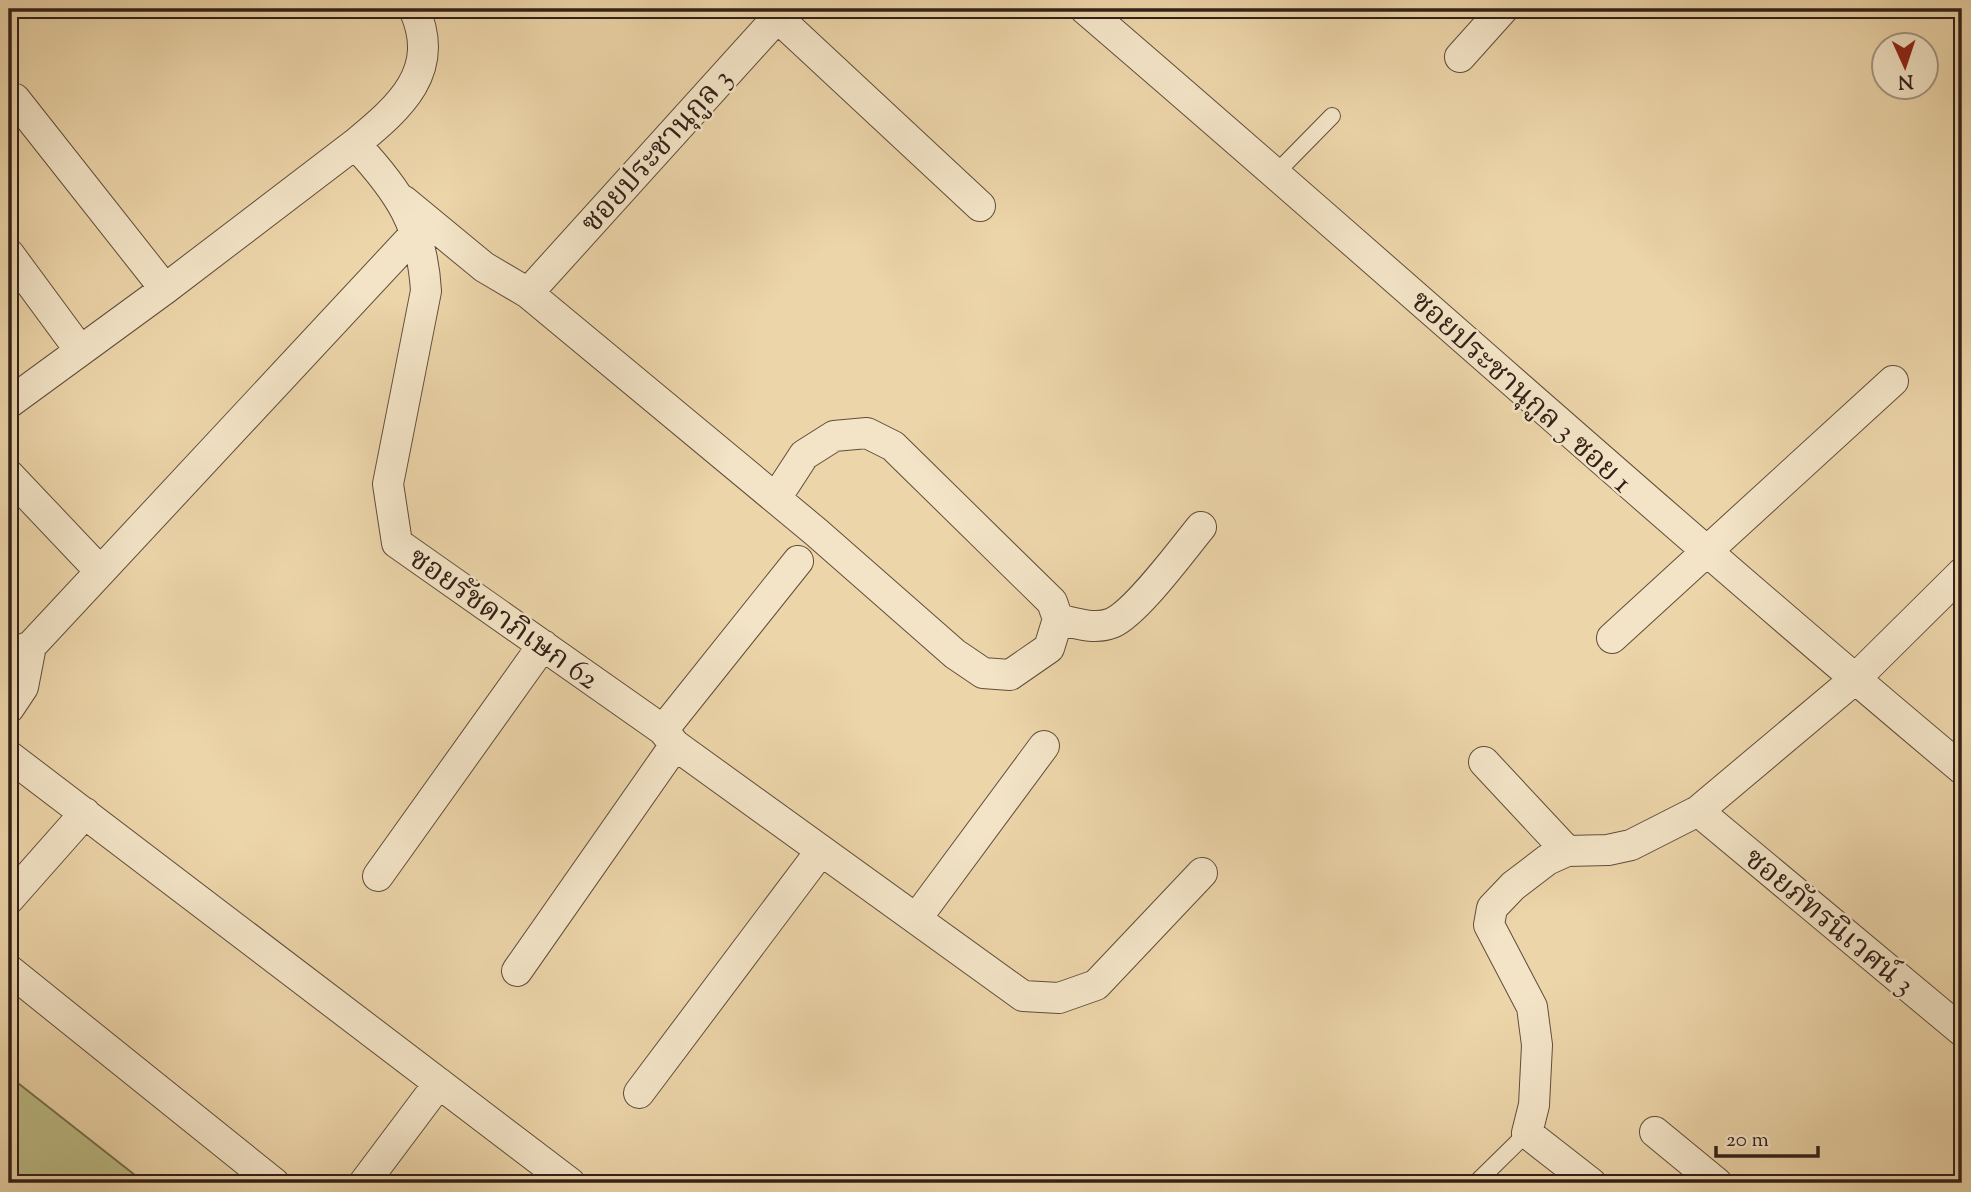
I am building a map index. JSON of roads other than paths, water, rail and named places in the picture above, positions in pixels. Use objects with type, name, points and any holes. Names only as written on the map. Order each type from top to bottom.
[{"type":"street","points":[[9,403],[79,349],[165,289],[397,110],[410,91],[423,60],[424,32],[414,9]]},
{"type":"street","name":"ซอยประชานุกูล 3 ซอย 1","points":[[1085,9],[1276,173],[1705,552],[1962,769]]},
{"type":"street","points":[[1460,57],[1503,9]]},
{"type":"street","points":[[780,12],[980,205]]},
{"type":"street","name":"ซอยประชานุกูล 3","points":[[528,293],[780,12]]},
{"type":"street","points":[[15,99],[165,289]]},
{"type":"street","name":"ซอยรัชดาภิเษก 62","points":[[355,144],[401,198],[425,266],[426,291],[388,484],[397,542],[543,645],[820,852],[1023,996],[1059,998],[1097,985],[1202,873]]},
{"type":"street","points":[[401,198],[484,267],[528,293],[776,498],[955,654],[983,673],[1010,675],[1049,648],[1058,620],[1052,602],[893,446],[867,433],[834,436],[804,455],[776,498]]},
{"type":"street","points":[[9,708],[23,687],[20,650],[100,570],[415,234]]},
{"type":"street","points":[[9,254],[79,349]]},
{"type":"street","points":[[1612,638],[1893,381]]},
{"type":"street","points":[[9,475],[100,570]]},
{"type":"street","points":[[1058,620],[1088,626],[1111,623],[1130,610],[1201,527]]},
{"type":"street","points":[[517,971],[669,738],[798,561]]},
{"type":"street","points":[[1591,1183],[1527,1133],[1534,1105],[1537,1045],[1532,1007],[1489,925],[1492,908],[1513,886],[1548,860],[1567,851],[1608,850],[1631,845],[1698,811],[1854,679],[1962,573]]},
{"type":"street","points":[[378,876],[543,645]]},
{"type":"street","points":[[916,919],[1044,746]]},
{"type":"street","points":[[9,756],[570,1183]]},
{"type":"street","points":[[1485,762],[1567,851]]},
{"type":"street","name":"ซอยภัทรนิเวศน์ 3","points":[[1698,811],[1962,1031]]},
{"type":"street","points":[[9,899],[85,813]]},
{"type":"street","points":[[639,1093],[820,852]]},
{"type":"street","points":[[9,970],[274,1183]]},
{"type":"street","points":[[364,1183],[439,1083]]},
{"type":"street","points":[[1655,1132],[1717,1183]]},
{"type":"lane","points":[[1276,173],[1332,116]]},
{"type":"lane","points":[[1476,1183],[1527,1133]]}]
